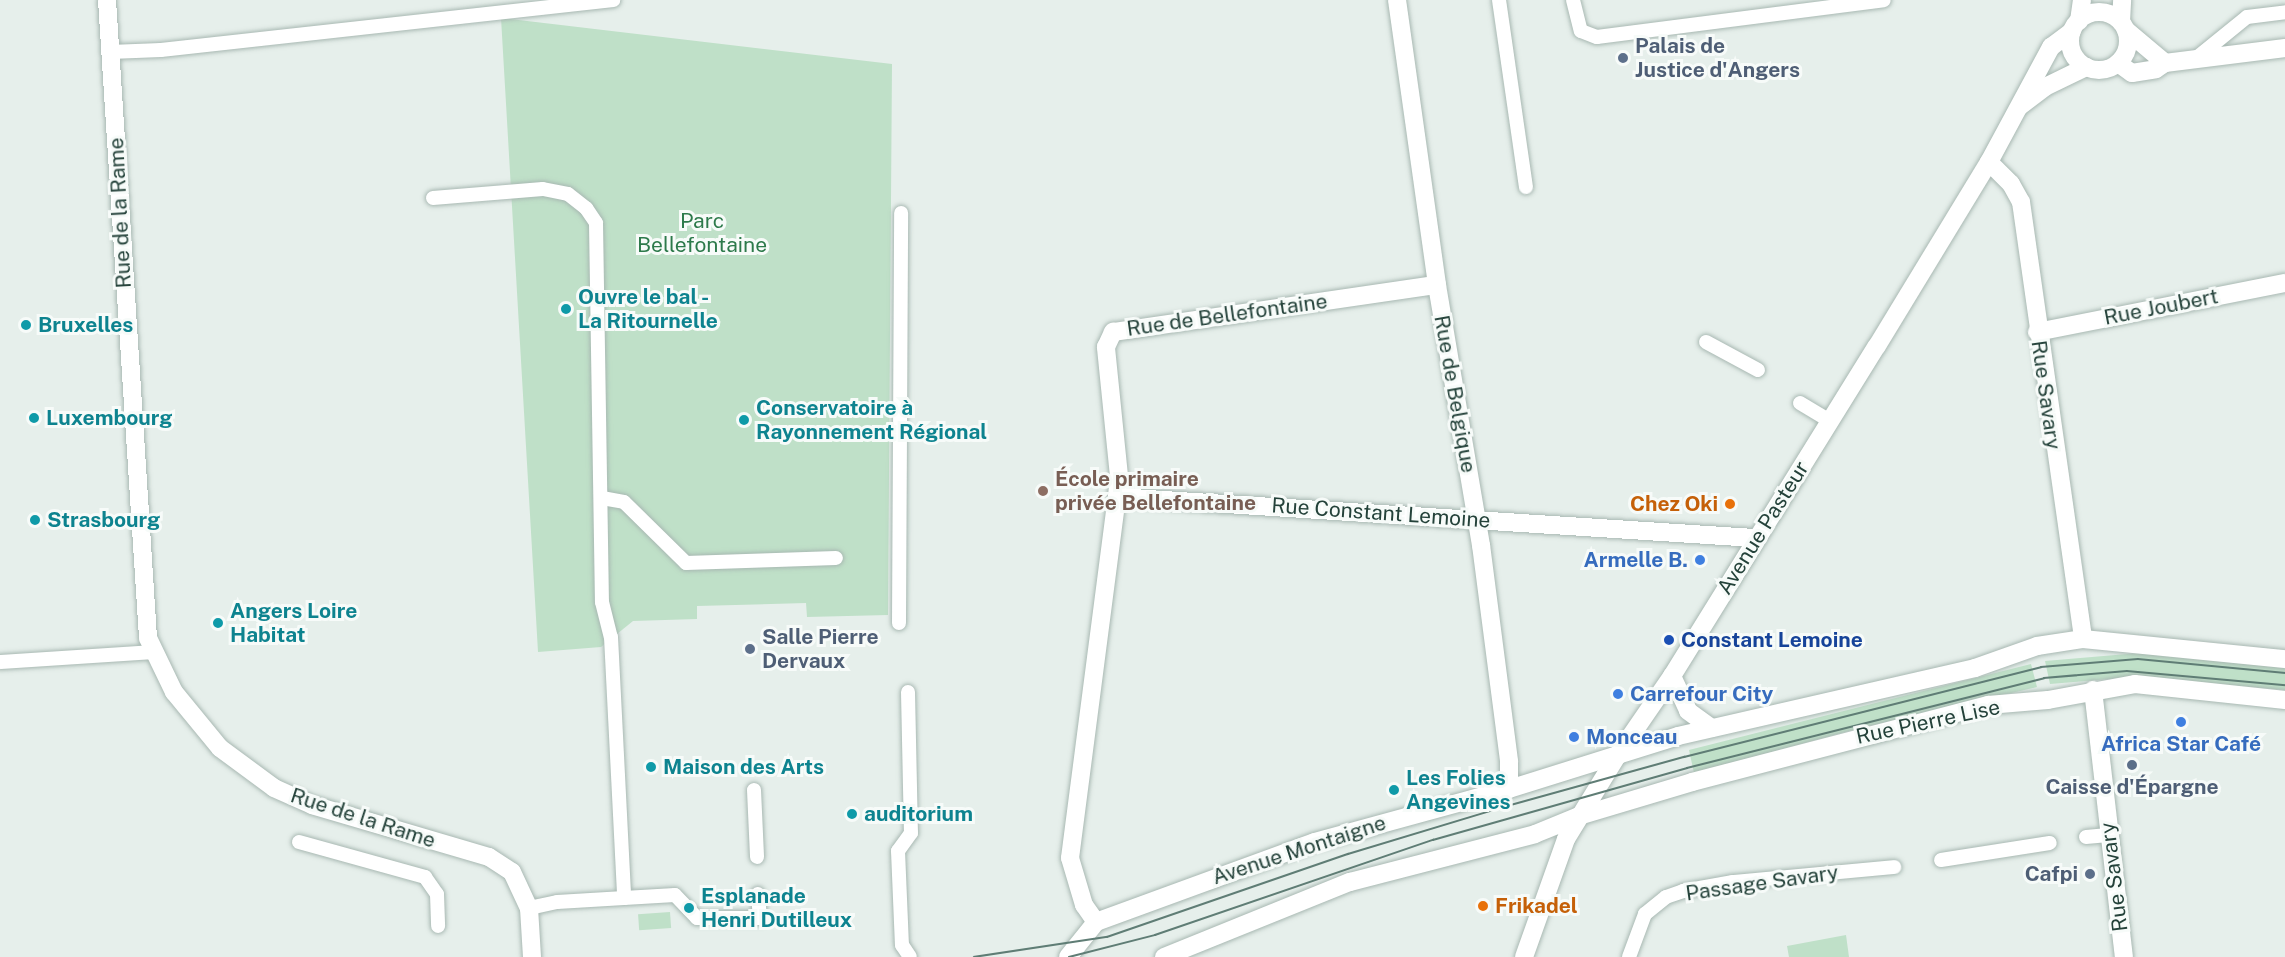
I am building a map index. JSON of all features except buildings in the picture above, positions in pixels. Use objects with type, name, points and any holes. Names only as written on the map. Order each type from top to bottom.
[{"type":"street","name":"Rue de la Rame","points":[[107,0],[147,628],[154,652],[174,692],[220,748],[274,788],[312,805],[489,857],[512,872],[530,908],[532,957]]},
{"type":"street","name":"Rue de Belgique","points":[[1397,0],[1437,285],[1476,519],[1509,762],[1509,789]]},
{"type":"street","points":[[2082,0],[2071,48],[2086,67],[2103,70],[2118,63],[2128,48],[2122,0]]},
{"type":"street","points":[[2075,26],[2100,12],[2124,26],[2165,63]]},
{"type":"street","name":"Avenue Pasteur","points":[[1524,957],[1556,864],[1579,816],[1672,676],[1989,162],[2020,106],[2027,87],[2051,46],[2075,26]]},
{"type":"street","points":[[2118,63],[2132,73],[2156,69],[2165,63],[2285,48]]},
{"type":"street","name":"Avenue Pasteur","points":[[2020,106],[2045,87],[2086,67]]},
{"type":"street","name":"Rue Savary","points":[[1989,162],[2011,184],[2021,202],[2037,332],[2083,639]]},
{"type":"street","name":"Rue Joubert","points":[[2037,332],[2285,283]]},
{"type":"street","name":"Rue de Bellefontaine","points":[[1117,497],[1119,476],[1106,347],[1113,332],[1437,285]]},
{"type":"street","points":[[1068,957],[1096,922],[1084,905],[1070,858],[1117,497]]},
{"type":"street","name":"Rue Constant Lemoine","points":[[1117,497],[1755,538]]},
{"type":"street","name":"Rue Pierre Lise","points":[[1617,756],[1711,728],[1975,668],[2037,646],[2083,639],[2285,659]]},
{"type":"street","points":[[1672,676],[1688,711],[1711,728]]},
{"type":"street","name":"Rue Pierre Lise","points":[[1579,816],[1872,733],[1988,705],[2048,700],[2135,684],[2285,700]]},
{"type":"street","name":"Rue Savary","points":[[2093,690],[2108,835],[2124,957]]},
{"type":"street","name":"Avenue Montaigne","points":[[1096,922],[1315,842],[1509,789],[1617,756]]},
{"type":"street","points":[[1164,957],[1350,882],[1502,844],[1579,816]]},
{"type":"lane","points":[[110,52],[161,50],[613,0]]},
{"type":"lane","points":[[1499,0],[1526,187]]},
{"type":"lane","points":[[1573,0],[1581,31],[1597,37],[1884,0]]},
{"type":"lane","points":[[2194,60],[2247,17],[2285,12]]},
{"type":"lane","points":[[434,198],[543,189],[568,194],[586,208],[596,223],[602,602],[611,637],[624,898]]},
{"type":"lane","points":[[899,623],[901,213]]},
{"type":"lane","points":[[1706,342],[1758,370]]},
{"type":"lane","points":[[1800,404],[1830,421]]},
{"type":"lane","points":[[602,498],[624,502],[686,563],[836,558]]},
{"type":"lane","points":[[0,662],[154,652]]},
{"type":"lane","points":[[908,692],[911,833],[898,851],[902,945],[910,957]]},
{"type":"lane","points":[[754,790],[757,857]]},
{"type":"lane","points":[[2086,837],[2108,835]]},
{"type":"lane","points":[[299,842],[425,877],[437,894],[438,926]]},
{"type":"lane","points":[[1941,860],[2050,843]]},
{"type":"lane","name":"Passage Savary","points":[[1629,957],[1646,914],[1666,897],[1683,891],[1733,882],[1894,867]]},
{"type":"lane","points":[[530,908],[557,902],[675,895],[697,918],[760,918],[758,894]]},
{"type":"green space","name":"Parc Bellefontaine","points":[[501,18],[892,64],[888,615],[807,617],[806,603],[697,606],[697,619],[633,621],[601,647],[538,652]]},
{"type":"green space","points":[[2139,653],[2285,668],[2285,690],[2133,677],[2050,684],[2045,661]]},
{"type":"green space","points":[[2031,664],[2037,687],[1856,729],[1694,773],[1689,750]]},
{"type":"green space","points":[[670,912],[671,928],[639,930],[638,914]]},
{"type":"green space","points":[[1846,935],[1849,957],[1789,957],[1787,946]]},
{"type":"tram line","points":[[974,957],[1107,937],[1348,854],[1507,806],[1684,757],[2041,667],[2138,659],[2285,673]]},
{"type":"tram line","points":[[1069,957],[1155,935],[1433,840],[1687,768],[2044,678],[2127,671],[2285,685]]},
{"type":"place","name":"Palais de Justice d'Angers","points":[[1623,58]]},
{"type":"place","name":"Ouvre le bal - La Ritournelle","points":[[566,309]]},
{"type":"place","name":"Bruxelles","points":[[26,325]]},
{"type":"place","name":"Luxembourg","points":[[34,418]]},
{"type":"place","name":"Conservatoire à Rayonnement Régional","points":[[744,420]]},
{"type":"place","name":"École primaire privée Bellefontaine","points":[[1043,491]]},
{"type":"place","name":"Chez Oki","points":[[1730,504]]},
{"type":"place","name":"Strasbourg","points":[[35,520]]},
{"type":"place","name":"Armelle B.","points":[[1700,560]]},
{"type":"place","name":"Angers Loire Habitat","points":[[218,623]]},
{"type":"place","name":"Constant Lemoine","points":[[1669,640]]},
{"type":"place","name":"Salle Pierre Dervaux","points":[[750,649]]},
{"type":"place","name":"Carrefour City","points":[[1618,694]]},
{"type":"place","name":"Africa Star Café","points":[[2181,722]]},
{"type":"place","name":"Monceau","points":[[1574,737]]},
{"type":"place","name":"Caisse d'Épargne","points":[[2132,765]]},
{"type":"place","name":"Maison des Arts","points":[[651,767]]},
{"type":"place","name":"Les Folies Angevines","points":[[1394,790]]},
{"type":"place","name":"auditorium","points":[[852,814]]},
{"type":"place","name":"Cafpi","points":[[2090,874]]},
{"type":"place","name":"Frikadel","points":[[1483,906]]},
{"type":"place","name":"Esplanade Henri Dutilleux","points":[[689,908]]}]
